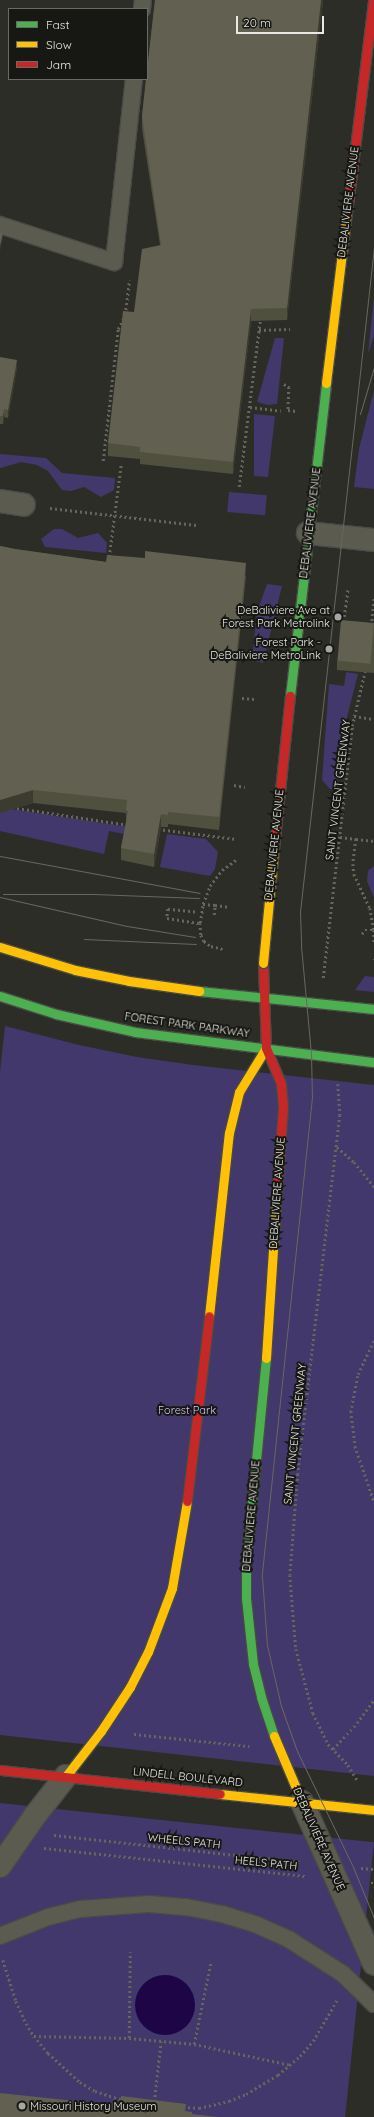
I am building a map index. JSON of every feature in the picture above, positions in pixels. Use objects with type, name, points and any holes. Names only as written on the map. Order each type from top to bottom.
[{"type":"main road","name":"DEBALIVIERE AVENUE","points":[[302,1802],[277,1742],[261,1697],[253,1664],[246,1598],[246,1562],[262,1409],[283,1107],[281,1084],[266,1048],[264,963],[274,848],[308,533],[373,0]]},
{"type":"main road","points":[[0,947],[75,970],[128,981],[264,998],[374,1009]]},
{"type":"main road","name":"FOREST PARK PARKWAY","points":[[0,996],[56,1014],[135,1032],[374,1062]]},
{"type":"main road","points":[[66,1776],[101,1731],[130,1687],[148,1652],[172,1588],[181,1544],[189,1490],[229,1133],[241,1087],[266,1048]]},
{"type":"main road","name":"LINDELL BOULEVARD","points":[[0,1770],[374,1810]]},
{"type":"street","points":[[0,501],[24,504]]},
{"type":"street","points":[[308,533],[374,540]]},
{"type":"street","points":[[0,1866],[34,1817],[66,1776]]},
{"type":"street","name":"DEBALIVIERE AVENUE","points":[[302,1802],[374,1964]]},
{"type":"lane","points":[[0,225],[114,262],[134,80]]},
{"type":"lane","points":[[0,1936],[48,1917],[81,1909],[149,1904],[186,1906],[229,1916],[257,1925],[290,1940],[343,1974],[374,2004]]},
{"type":"path","points":[[103,461],[118,329],[125,315],[129,278]]},
{"type":"path","points":[[239,487],[260,321]]},
{"type":"path","points":[[259,330],[290,329]]},
{"type":"path","points":[[284,384],[289,388],[288,410],[301,412]]},
{"type":"path","points":[[250,407],[281,411]]},
{"type":"path","points":[[109,558],[121,464]]},
{"type":"path","points":[[24,504],[196,525]]},
{"type":"path","points":[[344,617],[348,588]]},
{"type":"path","points":[[370,628],[374,597]]},
{"type":"path","name":"SAINT VINCENT GREENWAY","points":[[322,986],[354,716],[366,667]]},
{"type":"path","points":[[242,698],[254,699]]},
{"type":"path","points":[[354,716],[374,719]]},
{"type":"path","points":[[234,785],[245,786]]},
{"type":"path","points":[[17,808],[134,826]]},
{"type":"path","points":[[157,829],[236,839]]},
{"type":"path","points":[[340,837],[374,841]]},
{"type":"path","points":[[356,839],[353,864],[354,874],[370,908],[374,930],[374,944]]},
{"type":"path","points":[[223,949],[211,946],[204,941],[200,935],[200,923],[206,894],[216,877],[236,860]]},
{"type":"path","points":[[203,904],[230,907]]},
{"type":"path","points":[[214,915],[215,905]]},
{"type":"path","points":[[195,912],[168,909],[166,918],[200,923]]},
{"type":"path","points":[[362,934],[365,930],[374,930]]},
{"type":"path","name":"SAINT VINCENT GREENWAY","points":[[338,1083],[340,1115],[298,1474],[290,1575],[296,1649],[302,1677],[313,1713],[322,1735],[353,1773]]},
{"type":"path","points":[[336,1146],[354,1162],[374,1187]]},
{"type":"path","points":[[374,1341],[358,1376],[351,1411],[355,1446],[360,1466],[374,1501]]},
{"type":"path","points":[[333,1749],[357,1723],[374,1700]]},
{"type":"path","points":[[134,1734],[256,1746]]},
{"type":"path","name":"WHEELS PATH","points":[[53,1835],[306,1862]]},
{"type":"path","name":"HEELS PATH","points":[[36,1847],[312,1876]]},
{"type":"path","points":[[129,2038],[130,1952]]},
{"type":"path","points":[[2,1955],[16,2001],[34,2036],[61,2066],[80,2082],[110,2098],[129,2102]]},
{"type":"path","points":[[194,2044],[211,1961]]},
{"type":"path","points":[[178,2107],[199,2108],[229,2101],[264,2084],[291,2065],[313,2041],[338,1997]]},
{"type":"path","points":[[34,2036],[129,2038],[194,2044],[291,2065]]},
{"type":"path","points":[[154,2108],[161,2041]]},
{"type":"path","points":[[148,2103],[160,2105]]},
{"type":"green space","points":[[374,297],[374,336],[368,354]]},
{"type":"green space","points":[[275,338],[284,338],[277,404],[268,405],[257,402]]},
{"type":"green space","points":[[374,390],[374,489],[354,487],[359,449]]},
{"type":"green space","points":[[254,414],[275,416],[268,477],[254,476]]},
{"type":"green space","points":[[0,454],[46,458],[62,473],[115,478],[114,490],[101,497],[84,487],[71,491],[62,490],[48,471],[37,465],[21,462],[0,468]]},
{"type":"green space","points":[[229,492],[267,495],[265,515],[227,512]]},
{"type":"green space","points":[[54,529],[62,529],[78,538],[98,533],[107,543],[106,553],[45,547],[41,539]]},
{"type":"green space","points":[[267,584],[282,586],[263,663],[252,660],[257,612]]},
{"type":"green space","points":[[346,672],[358,674],[346,721],[337,790],[330,789],[322,780],[329,684],[344,686]]},
{"type":"green space","points":[[11,809],[148,830],[146,838],[109,831],[104,854],[0,831],[0,813]]},
{"type":"green space","points":[[167,834],[206,839],[218,852],[215,869],[210,876],[160,867]]},
{"type":"green space","points":[[374,866],[374,898],[367,881],[368,871]]},
{"type":"green space","points":[[365,976],[374,977],[374,992],[355,990]]},
{"type":"green space","name":"Forest Park","points":[[5,1026],[79,1045],[137,1057],[193,1065],[374,1085],[374,1776],[0,1735],[0,1072]]},
{"type":"green space","points":[[0,1803],[374,1842],[345,2117],[0,2117]]},
{"type":"shaded area","points":[[165,1975],[182,1980],[190,1988],[195,2005],[190,2022],[182,2030],[165,2035],[148,2030],[140,2022],[135,2005],[140,1988],[148,1980]]},
{"type":"building","points":[[155,0],[321,0],[287,308],[251,309],[233,462],[140,452],[140,447],[108,443],[123,311],[134,312],[142,249],[161,245],[142,116],[146,80],[148,80],[148,62]]},
{"type":"building","points":[[0,233],[3,233],[0,246]]},
{"type":"building","points":[[0,357],[17,360],[8,410],[4,409],[3,416],[0,416]]},
{"type":"building","points":[[0,546],[106,562],[107,555],[145,558],[145,551],[246,563],[219,817],[168,812],[168,815],[161,814],[154,854],[121,848],[128,811],[126,810],[127,800],[33,790],[0,800]]},
{"type":"building","points":[[341,620],[374,623],[370,664],[337,661]]},
{"type":"building","points":[[0,2093],[112,2105],[112,2102],[120,2103],[121,2096],[186,2104],[185,2111],[192,2112],[192,2114],[218,2117],[0,2117]]},
{"type":"tram line","points":[[374,247],[300,912],[301,946],[311,1054],[312,1097],[262,1576],[267,1645],[281,1706],[297,1751],[353,1867],[374,1918]]},
{"type":"tram line","points":[[360,414],[374,367]]},
{"type":"tram line","points":[[0,856],[200,893]]},
{"type":"tram line","points":[[3,894],[94,894],[199,898]]},
{"type":"tram line","points":[[0,897],[127,926],[195,937]]},
{"type":"tram line","points":[[84,939],[196,944]]},
{"type":"traffic: fast","points":[[290,696],[326,383]]},
{"type":"traffic: fast","points":[[199,991],[374,1009]]},
{"type":"traffic: fast","points":[[0,996],[56,1014],[135,1032],[374,1062]]},
{"type":"traffic: fast","points":[[266,1358],[246,1562],[246,1598],[253,1664],[261,1697],[274,1736]]},
{"type":"traffic: slow","points":[[326,383],[347,213]]},
{"type":"traffic: slow","points":[[263,963],[274,848]]},
{"type":"traffic: slow","points":[[0,947],[75,970],[129,981],[199,991]]},
{"type":"traffic: slow","points":[[209,1316],[229,1133],[239,1092],[266,1048]]},
{"type":"traffic: slow","points":[[266,1358],[277,1190]]},
{"type":"traffic: slow","points":[[66,1776],[101,1731],[130,1687],[148,1652],[172,1588],[187,1501]]},
{"type":"traffic: slow","points":[[274,1736],[302,1802]]},
{"type":"traffic: slow","points":[[220,1794],[374,1810]]},
{"type":"traffic: jam","points":[[347,213],[373,0]]},
{"type":"traffic: jam","points":[[274,848],[290,696]]},
{"type":"traffic: jam","points":[[263,963],[266,1048],[281,1084],[283,1107],[277,1190]]},
{"type":"traffic: jam","points":[[187,1501],[209,1316]]},
{"type":"traffic: jam","points":[[0,1770],[220,1794]]},
{"type":"place","name":"DeBaliviere Ave at Forest Park Metrolink","points":[[338,617]]},
{"type":"place","name":"Forest Park - DeBaliviere MetroLink","points":[[329,649]]},
{"type":"place","name":"Missouri History Museum","points":[[22,2106]]}]
